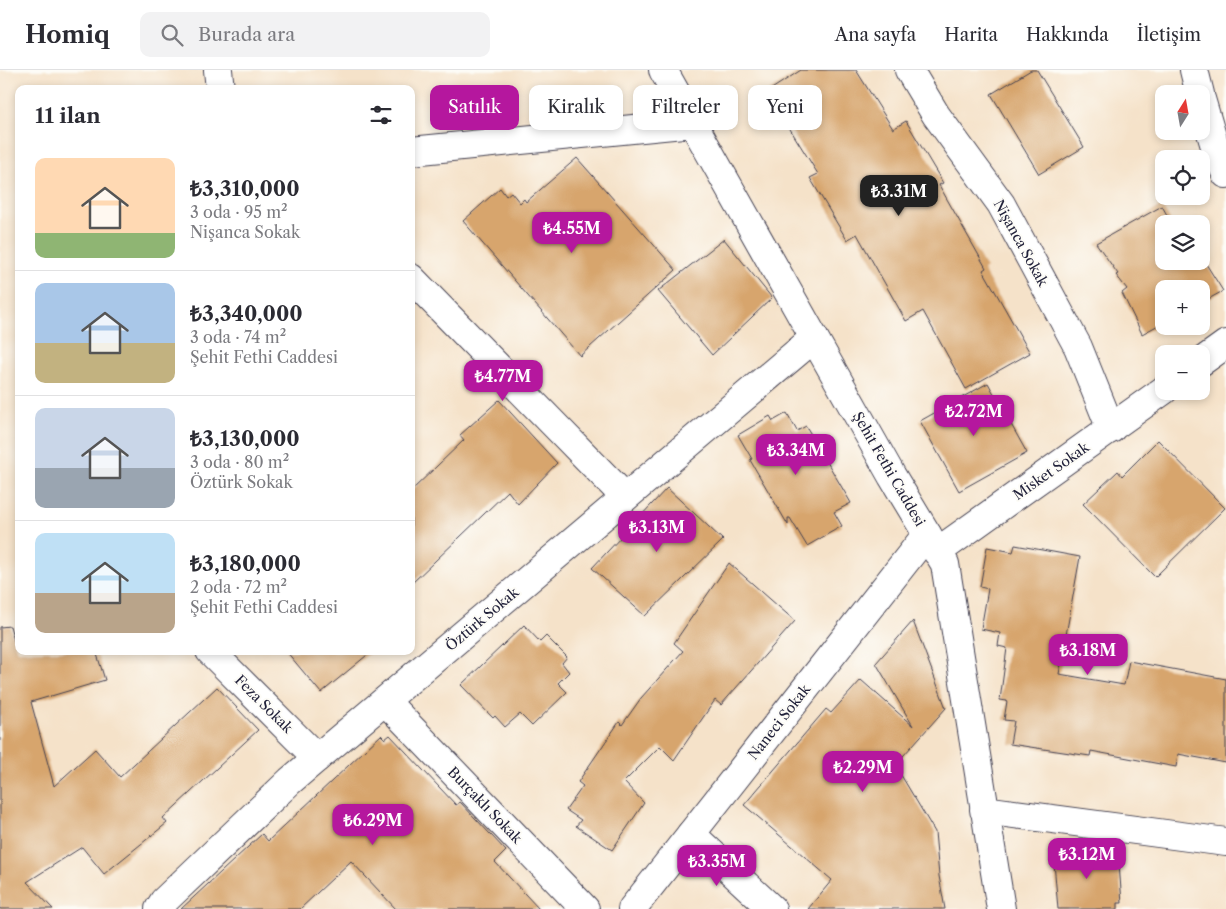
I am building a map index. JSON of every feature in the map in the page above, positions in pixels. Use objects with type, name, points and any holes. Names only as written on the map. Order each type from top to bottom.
[{"type":"street","points":[[218,70],[220,85]]},
{"type":"street","name":"Şehit Fethi Caddesi","points":[[663,70],[671,85]]},
{"type":"street","name":"Nişanca Sokak","points":[[909,70],[936,115],[1001,204],[1078,347],[1112,429]]},
{"type":"street","points":[[1194,70],[1198,85]]},
{"type":"street","points":[[415,151],[633,129]]},
{"type":"street","name":"Şehit Fethi Caddesi","points":[[697,130],[814,338],[945,564],[1001,909]]},
{"type":"street","points":[[1210,130],[1226,174]]},
{"type":"street","points":[[415,282],[626,497]]},
{"type":"street","name":"Öztürk Sokak","points":[[159,909],[164,901],[290,781],[814,338]]},
{"type":"street","points":[[1210,356],[1226,344]]},
{"type":"street","name":"Misket Sokak","points":[[932,543],[1112,429],[1155,397]]},
{"type":"street","name":"Naneci Sokak","points":[[632,909],[691,834],[932,543]]},
{"type":"street","name":"Feza Sokak","points":[[214,655],[317,758]]},
{"type":"street","name":"Burçaklı Sokak","points":[[385,701],[585,909]]},
{"type":"street","points":[[984,810],[1226,842]]},
{"type":"street","points":[[691,834],[772,909]]},
{"type":"building","points":[[801,70],[856,70],[893,129],[906,121],[943,183],[939,185],[986,268],[983,270],[1030,353],[966,389],[923,311],[906,321],[857,234],[847,240],[810,178],[818,174],[791,130],[822,130],[822,85],[778,85]]},
{"type":"building","points":[[1031,70],[1037,70],[1084,147],[1039,174],[991,94]]},
{"type":"building","points":[[577,158],[676,270],[580,356],[463,221],[500,188],[506,196],[511,192],[520,203],[524,199],[526,202]]},
{"type":"building","points":[[1162,206],[1167,215],[1155,215],[1155,270],[1210,270],[1223,291],[1210,298],[1210,280],[1155,280],[1155,327],[1142,334],[1122,293],[1127,289],[1096,243]]},
{"type":"building","points":[[724,239],[772,298],[712,355],[658,291]]},
{"type":"building","points":[[988,383],[1027,453],[959,491],[920,421]]},
{"type":"building","points":[[499,400],[557,463],[518,504],[508,491],[415,580],[415,487],[464,440],[460,435]]},
{"type":"building","points":[[787,413],[797,431],[806,426],[851,503],[834,512],[842,526],[807,546],[790,518],[788,518],[788,525],[750,460],[752,459],[738,435],[770,416],[773,421]]},
{"type":"building","points":[[1158,440],[1225,508],[1155,577],[1083,504],[1118,471],[1122,476]]},
{"type":"building","points":[[667,488],[723,540],[645,616],[592,568]]},
{"type":"building","points":[[1015,545],[1080,557],[1059,674],[1124,685],[1129,661],[1226,679],[1226,763],[1178,754],[1176,767],[1091,751],[1090,756],[1010,744],[1014,721],[1004,720],[1007,701],[1000,700],[1007,648],[998,646],[1000,633],[981,629],[988,589],[980,587],[987,547],[1013,552]]},
{"type":"building","points":[[729,563],[795,621],[721,705],[715,700],[674,760],[660,746],[624,782],[644,803],[612,850],[576,826],[581,820],[566,810],[583,786],[578,782],[619,722],[622,725],[641,698],[683,651],[674,643]]},
{"type":"building","points":[[913,621],[946,708],[895,765],[935,832],[939,876],[945,909],[808,909],[832,880],[744,805],[826,709],[831,713],[861,680],[913,726],[876,663]]},
{"type":"building","points":[[524,625],[540,642],[546,636],[567,657],[562,663],[569,672],[558,683],[567,692],[532,726],[520,714],[505,727],[495,716],[493,718],[461,685]]},
{"type":"building","points":[[10,626],[15,644],[15,655],[97,655],[105,680],[31,702],[54,786],[95,749],[120,777],[217,687],[258,730],[163,818],[167,823],[104,874],[82,847],[27,882],[53,909],[0,909],[0,627]]},
{"type":"building","points":[[289,655],[367,655],[321,693]]},
{"type":"building","points":[[381,735],[385,739],[390,735],[456,805],[460,802],[506,851],[495,862],[539,909],[396,909],[351,861],[300,909],[181,909],[262,834],[268,841]]},
{"type":"building","points":[[1091,848],[1092,853],[1118,851],[1122,903],[1118,903],[1118,909],[1058,909],[1053,851]]}]
